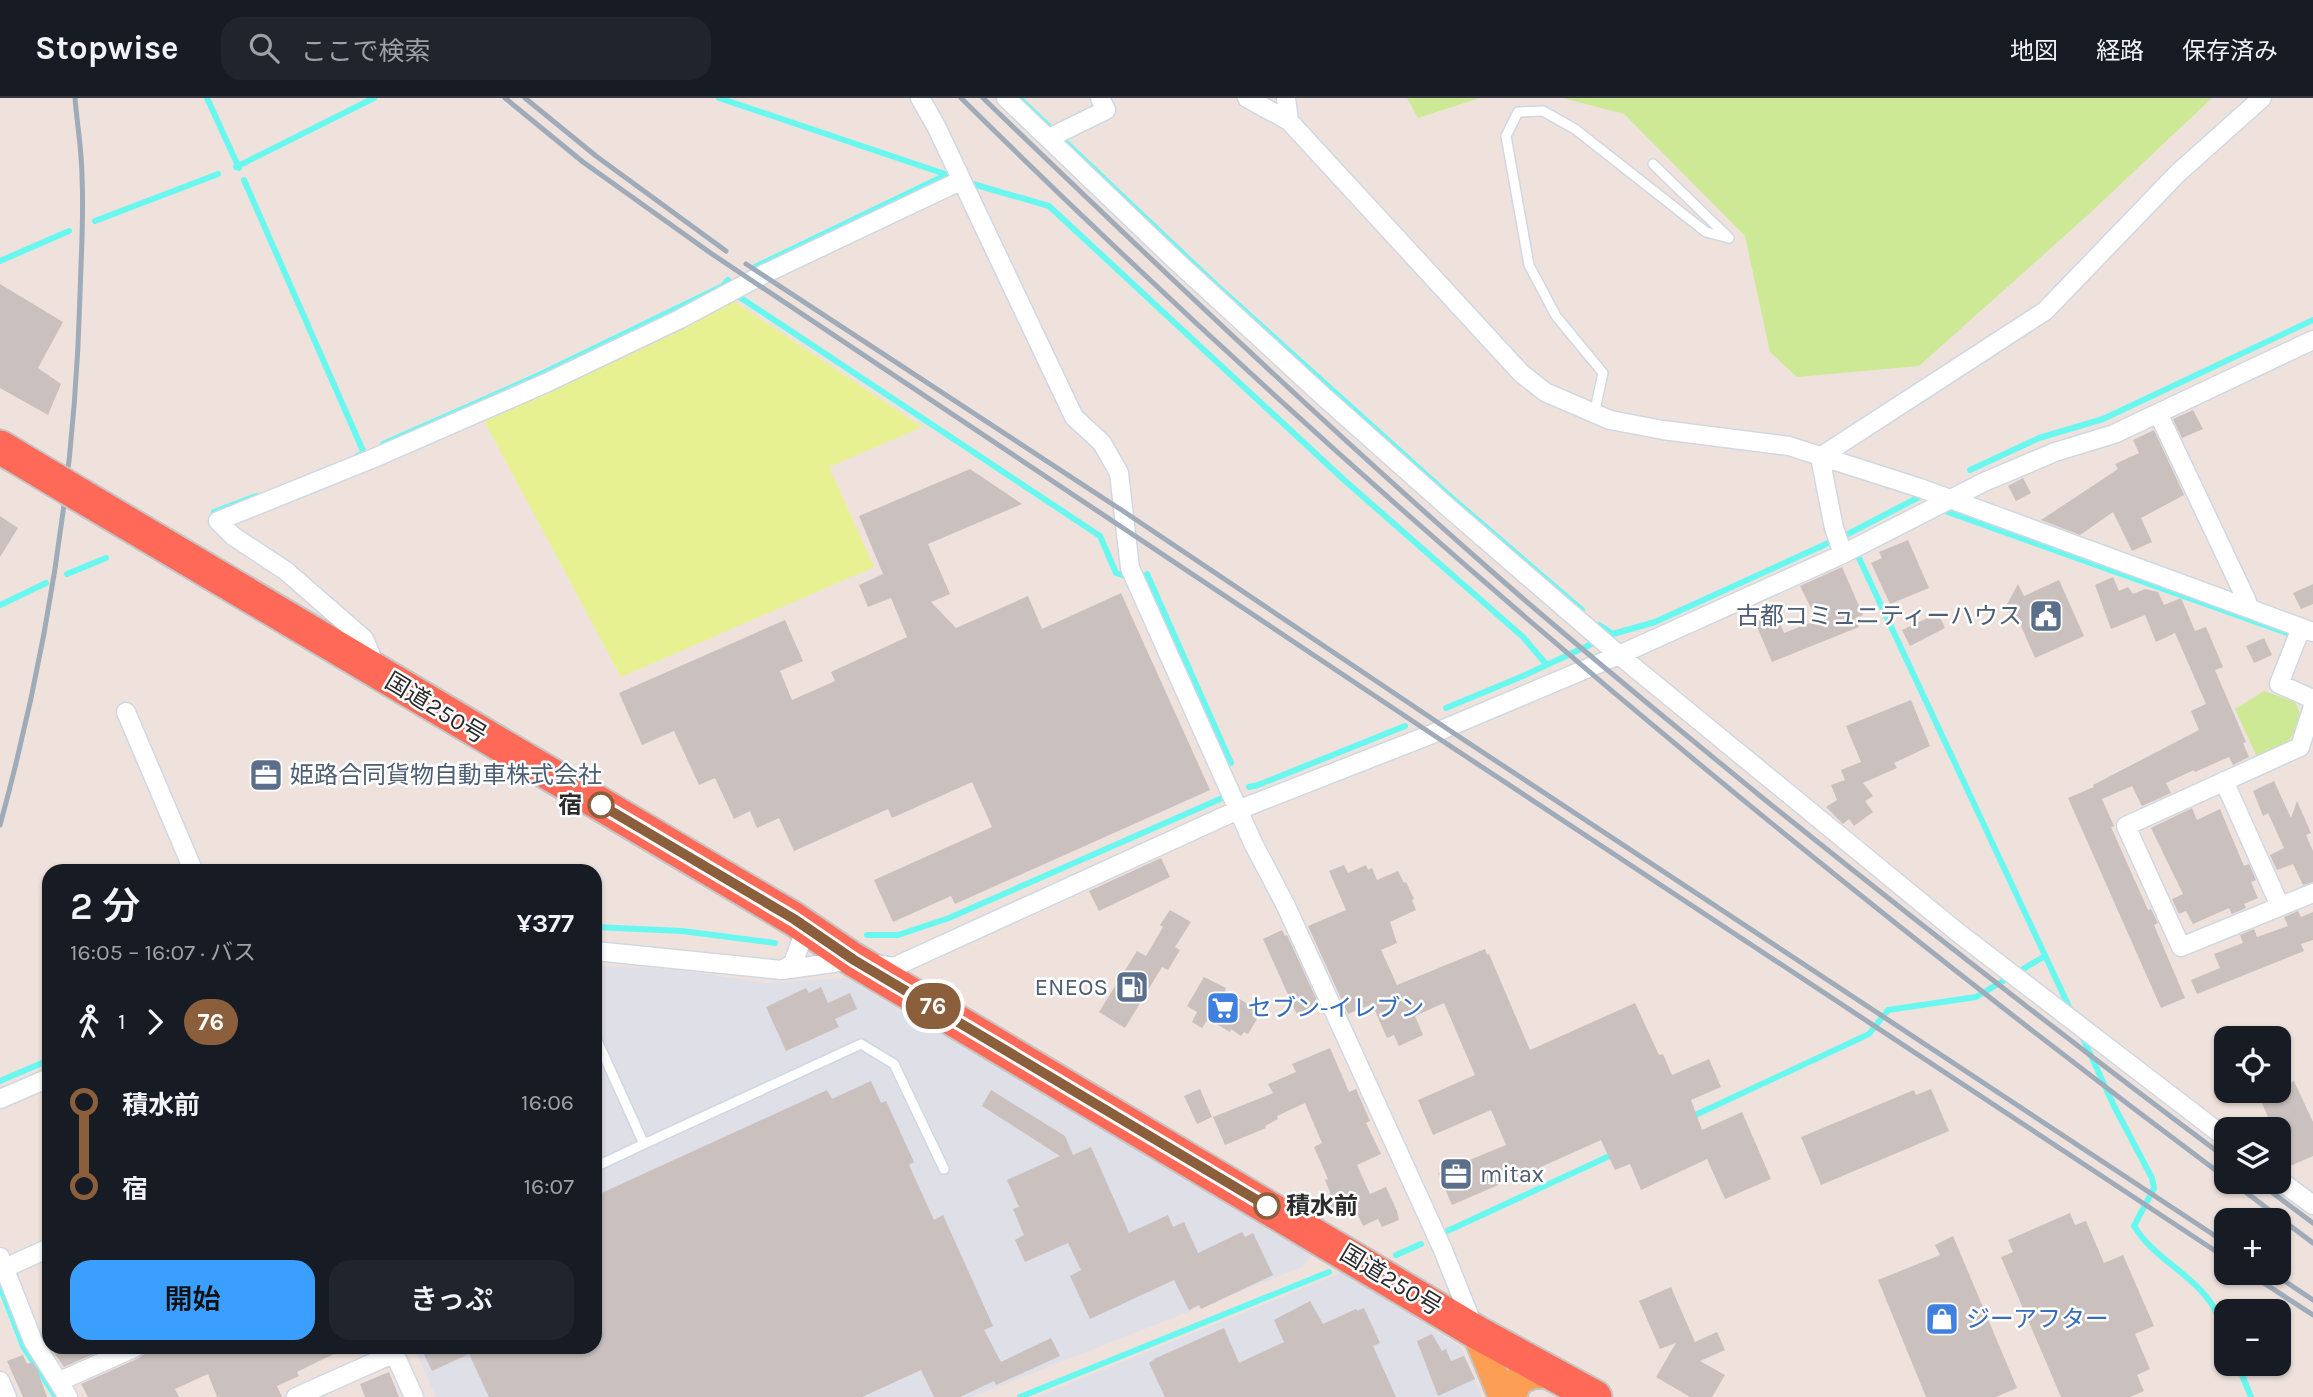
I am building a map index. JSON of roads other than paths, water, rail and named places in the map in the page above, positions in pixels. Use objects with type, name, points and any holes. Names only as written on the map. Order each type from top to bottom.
[{"type":"highway","name":"国道250号","points":[[0,447],[794,919],[854,960],[1476,1332],[1595,1397]]},
{"type":"main road","points":[[1476,1332],[1503,1397]]},
{"type":"main road","points":[[1512,1397],[1517,1381],[1533,1374],[1555,1374]]},
{"type":"street","points":[[920,98],[936,126],[1074,417],[1102,443],[1119,473],[1129,568],[1238,810],[1303,944],[1443,1250],[1476,1332]]},
{"type":"street","points":[[1006,98],[1055,135],[1174,259],[1323,396],[1608,645],[1956,931],[2214,1129]]},
{"type":"street","points":[[1055,135],[1106,110],[1100,98]]},
{"type":"street","points":[[1247,98],[1289,121],[1521,373],[1545,392],[1594,414],[1663,430],[1771,443],[1920,488],[2307,630],[2279,684],[2313,698]]},
{"type":"street","points":[[1286,98],[1289,121]]},
{"type":"street","points":[[1820,457],[2045,311],[2178,173],[2262,98]]},
{"type":"street","points":[[367,667],[371,655],[364,639],[286,571],[233,536],[218,521],[374,458],[546,383],[960,181]]},
{"type":"street","points":[[602,952],[782,970],[854,960],[894,967],[1238,810],[1432,734],[1608,645],[1840,544],[1951,500],[1984,482],[2055,452],[2114,433],[2313,340]]},
{"type":"street","points":[[2158,412],[2249,608]]},
{"type":"street","points":[[1820,457],[1840,544]]},
{"type":"street","points":[[2313,706],[2300,747],[2126,826],[2181,947],[2313,893]]},
{"type":"street","points":[[126,712],[191,864]]},
{"type":"street","points":[[2224,781],[2280,906]]},
{"type":"street","points":[[782,970],[793,963],[802,939],[801,929],[794,919]]},
{"type":"street","points":[[0,1099],[42,1081]]},
{"type":"street","points":[[2291,1189],[2313,1205]]},
{"type":"street","points":[[42,1250],[2,1263],[33,1341],[68,1397]]},
{"type":"street","points":[[60,1381],[121,1354]]},
{"type":"street","points":[[296,1397],[385,1354]]},
{"type":"street","points":[[395,1354],[414,1397]]},
{"type":"street","points":[[0,1381],[7,1397]]},
{"type":"lane","points":[[1594,414],[1603,373],[1556,316],[1529,265],[1506,136],[1518,112],[1543,111],[1575,129],[1706,232],[1729,238],[1653,164]]},
{"type":"lane","points":[[602,1164],[860,1044],[894,1064],[944,1169]]},
{"type":"lane","points":[[602,1052],[643,1144]]},
{"type":"waterway","points":[[207,98],[239,168]]},
{"type":"waterway","points":[[236,167],[374,98]]},
{"type":"waterway","points":[[719,98],[948,175]]},
{"type":"waterway","points":[[1019,98],[1215,284],[1453,499],[1582,610]]},
{"type":"waterway","points":[[95,221],[218,174]]},
{"type":"waterway","points":[[755,267],[946,175]]},
{"type":"waterway","points":[[244,180],[364,453],[357,456]]},
{"type":"waterway","points":[[973,184],[1049,206],[1343,479],[1523,637],[1546,664]]},
{"type":"waterway","points":[[0,261],[69,231]]},
{"type":"waterway","points":[[383,444],[537,376],[723,286],[728,280]]},
{"type":"waterway","points":[[735,294],[1100,536],[1116,573],[1125,576]]},
{"type":"waterway","points":[[1970,470],[2039,438],[2103,419],[2313,320]]},
{"type":"waterway","points":[[214,512],[256,496]]},
{"type":"waterway","points":[[1446,708],[1613,634],[1655,622],[1848,534],[1921,496]]},
{"type":"waterway","points":[[1948,512],[2287,633]]},
{"type":"waterway","points":[[1858,556],[2071,1011]]},
{"type":"waterway","points":[[67,574],[106,558]]},
{"type":"waterway","points":[[1147,574],[1231,763]]},
{"type":"waterway","points":[[0,605],[46,583]]},
{"type":"waterway","points":[[1599,625],[1613,634]]},
{"type":"waterway","points":[[1249,787],[1405,726]]},
{"type":"waterway","points":[[867,935],[898,935],[949,918],[1220,799]]},
{"type":"waterway","points":[[602,927],[682,931],[775,943]]},
{"type":"waterway","points":[[1689,1118],[1869,1034],[1888,1010],[1976,997],[2045,956]]},
{"type":"waterway","points":[[2081,1034],[2114,1106],[2152,1178],[2154,1188],[2134,1226],[2152,1248],[2195,1284],[2214,1308]]},
{"type":"waterway","points":[[0,1081],[42,1063]]},
{"type":"waterway","points":[[1443,1233],[1616,1153]]},
{"type":"waterway","points":[[1396,1255],[1421,1244]]},
{"type":"waterway","points":[[1020,1397],[1329,1272]]},
{"type":"waterway","points":[[0,1286],[23,1346],[56,1397]]},
{"type":"waterway","points":[[2242,1376],[2251,1397]]},
{"type":"railway","points":[[0,825],[45,628],[72,430],[83,207],[75,98]]},
{"type":"railway","points":[[505,98],[583,162],[712,254],[2214,1250]]},
{"type":"railway","points":[[525,98],[596,156],[726,251]]},
{"type":"railway","points":[[961,98],[1263,385],[1575,660],[1897,924],[2214,1169]]},
{"type":"railway","points":[[983,98],[1296,395],[1555,626],[1759,795],[2049,1024],[2214,1149]]},
{"type":"railway","points":[[746,264],[2214,1235]]},
{"type":"railway","points":[[2248,1194],[2313,1243]]},
{"type":"railway","points":[[2274,1194],[2313,1223]]},
{"type":"railway","points":[[2267,1285],[2313,1315]]},
{"type":"railway","points":[[2290,1285],[2313,1300]]},
{"type":"place","name":"古都コミュニティーハウス","points":[[2046,616]]},
{"type":"place","name":"姫路合同貨物自動車株式会社","points":[[266,775]]},
{"type":"place","name":"宿","points":[[601,805]]},
{"type":"place","name":"ENEOS","points":[[1132,987]]},
{"type":"place","name":"セブン-イレブン","points":[[1223,1008]]},
{"type":"place","name":"mitax","points":[[1456,1174]]},
{"type":"place","name":"積水前","points":[[1267,1206]]},
{"type":"place","name":"ジーアフター","points":[[1942,1319]]}]
